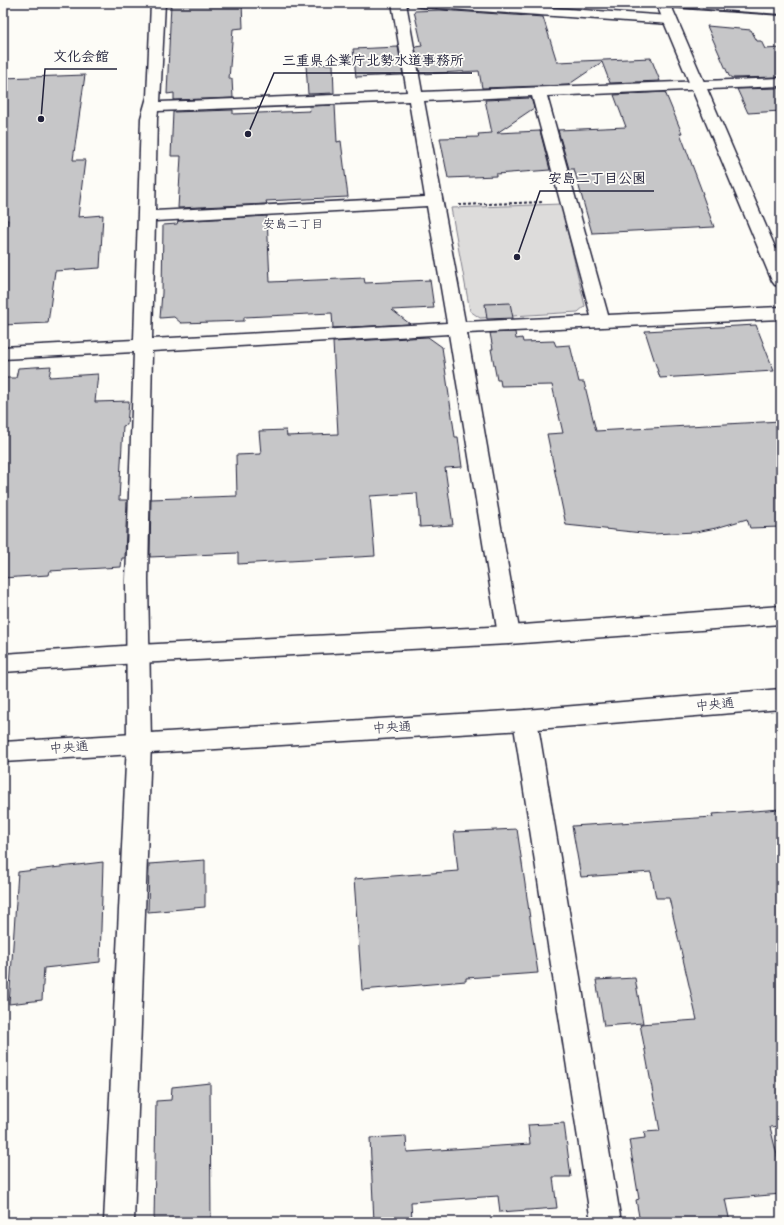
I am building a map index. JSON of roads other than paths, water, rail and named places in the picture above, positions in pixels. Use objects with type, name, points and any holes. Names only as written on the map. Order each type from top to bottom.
[{"type":"street","points":[[119,1222],[138,743],[137,580],[149,118],[154,97],[158,3]]},
{"type":"street","points":[[399,3],[458,328],[509,635]]},
{"type":"street","points":[[422,3],[670,20]]},
{"type":"street","points":[[663,3],[781,281]]},
{"type":"street","points":[[151,108],[781,82]]},
{"type":"street","points":[[538,91],[601,321]]},
{"type":"street","points":[[147,216],[435,204]]},
{"type":"street","points":[[3,353],[458,328],[781,313]]},
{"type":"street","points":[[3,663],[138,654],[509,635],[781,615]]},
{"type":"street","name":"中央通","points":[[3,752],[524,720],[781,700]]},
{"type":"street","points":[[524,720],[606,1222]]},
{"type":"railway","points":[[606,3],[781,15]]},
{"type":"place","name":"文化会館","points":[[41,119]]},
{"type":"place","name":"三重県企業庁北勢水道事務所","points":[[248,134]]},
{"type":"place","name":"安島二丁目公園","points":[[517,257]]},
{"type":"district","name":"安島二丁目","points":[[293,225]]}]
